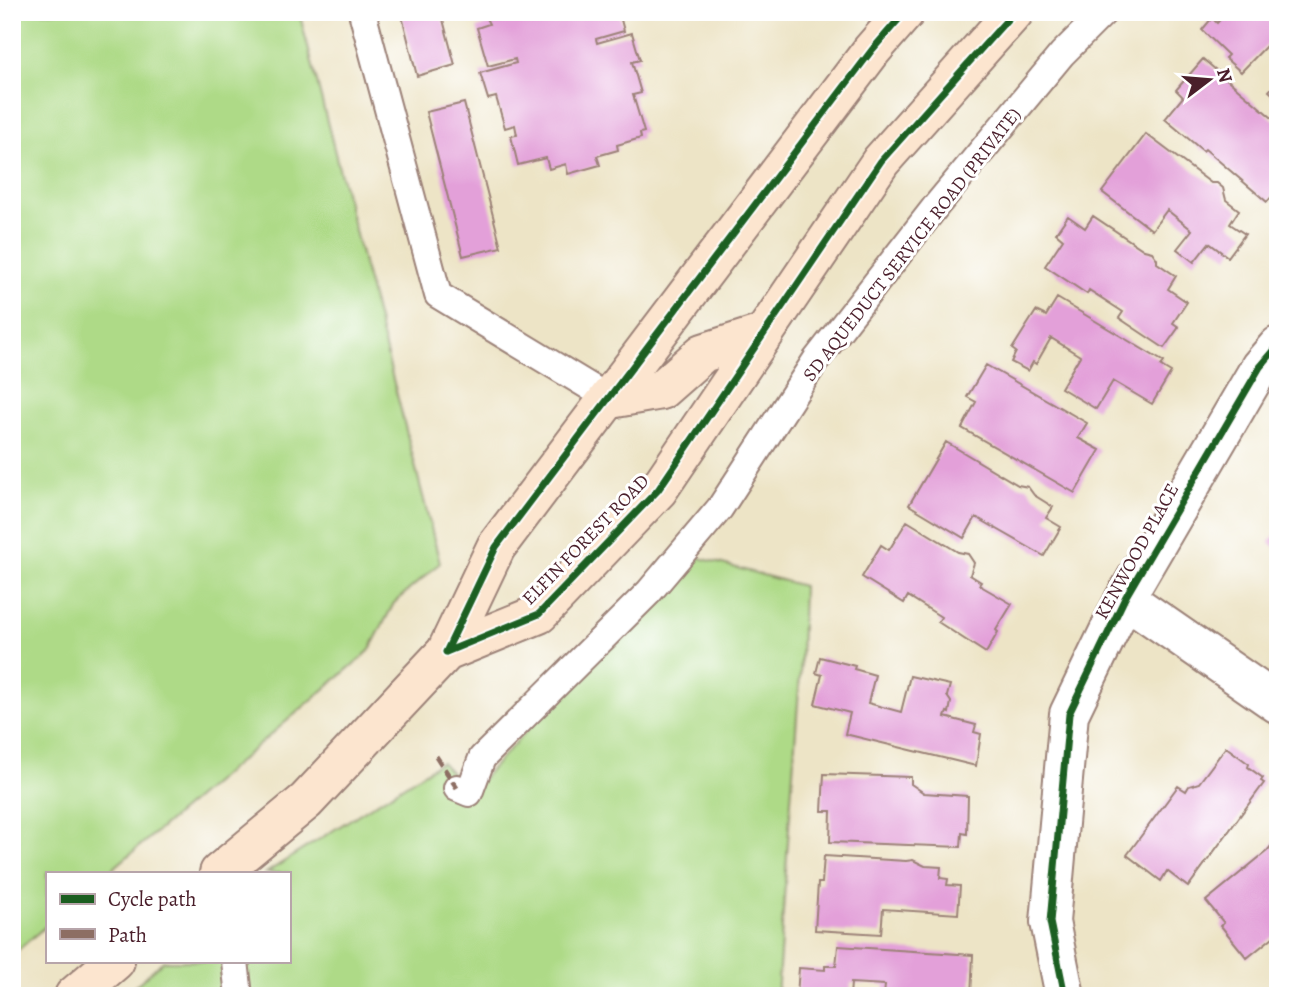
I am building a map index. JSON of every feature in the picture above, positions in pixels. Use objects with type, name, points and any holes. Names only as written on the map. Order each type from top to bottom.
[{"type":"main road","name":"ELFIN FOREST ROAD","points":[[220,872],[306,801],[446,652],[496,547],[610,400],[722,245],[872,50],[905,12]]},
{"type":"main road","name":"ELFIN FOREST ROAD","points":[[446,652],[539,614],[658,490],[881,161],[1014,12]]},
{"type":"main road","points":[[610,400],[661,390],[703,353],[765,333]]},
{"type":"main road","points":[[74,996],[114,962]]},
{"type":"street","name":"KENWOOD PLACE","points":[[1065,996],[1050,922],[1069,714],[1125,597],[1260,368],[1278,346]]},
{"type":"street","points":[[1125,597],[1278,704]]},
{"type":"lane","points":[[362,12],[438,295],[610,400]]},
{"type":"lane","name":"SD AQUEDUCT SERVICE ROAD (PRIVATE)","points":[[457,788],[469,793],[482,758],[649,592],[711,519],[816,360],[936,206],[1028,94],[1062,54],[1104,12]]},
{"type":"lane","points":[[235,962],[239,996]]},
{"type":"green space","points":[[12,12],[299,12],[440,563],[394,603],[369,651],[109,872],[46,872],[46,926],[12,955]]},
{"type":"green space","points":[[689,555],[803,586],[801,660],[777,996],[124,996],[162,962],[290,962],[290,872],[268,872],[441,762],[469,793]]},
{"type":"building","points":[[401,12],[441,12],[455,65],[417,76]]},
{"type":"building","points":[[483,12],[619,12],[624,31],[596,39],[597,43],[632,33],[640,60],[632,62],[641,93],[633,95],[644,132],[640,133],[641,138],[617,145],[618,150],[597,156],[600,165],[568,174],[566,164],[549,169],[546,158],[518,165],[511,136],[517,135],[515,125],[505,128],[496,97],[488,99],[480,73],[516,63],[515,59],[488,66],[477,28],[489,24]]},
{"type":"building","points":[[1227,12],[1250,12],[1256,18],[1260,13],[1268,21],[1278,12],[1278,50],[1270,42],[1241,72],[1225,58],[1228,55],[1202,30],[1212,18],[1217,23]]},
{"type":"building","points":[[1203,59],[1278,123],[1278,190],[1267,202],[1165,119],[1183,97],[1176,90]]},
{"type":"building","points":[[1278,81],[1278,99],[1269,91]]},
{"type":"building","points":[[464,103],[501,247],[463,256],[426,112]]},
{"type":"building","points":[[1146,134],[1211,183],[1217,183],[1223,188],[1226,200],[1239,210],[1230,224],[1245,234],[1228,257],[1209,243],[1194,262],[1177,249],[1192,230],[1167,210],[1152,230],[1102,192]]},
{"type":"building","points":[[1068,216],[1085,228],[1093,216],[1144,250],[1152,252],[1157,263],[1176,276],[1168,289],[1187,302],[1173,323],[1179,327],[1164,348],[1119,318],[1123,312],[1089,290],[1087,294],[1045,266],[1063,239],[1056,233]]},
{"type":"building","points":[[1057,298],[1164,362],[1161,366],[1171,372],[1152,404],[1113,381],[1096,409],[1061,388],[1080,356],[1051,338],[1036,364],[1033,362],[1028,371],[1011,362],[1016,352],[1012,349],[1036,311],[1046,316]]},
{"type":"building","points":[[986,365],[1087,423],[1078,438],[1100,450],[1075,493],[962,428],[976,402],[967,397]]},
{"type":"building","points":[[946,442],[1018,485],[1028,487],[1034,495],[1053,507],[1046,518],[1061,527],[1044,556],[976,517],[964,538],[909,505]]},
{"type":"building","points":[[907,521],[958,552],[968,554],[974,563],[970,575],[981,582],[979,585],[1012,604],[986,653],[938,622],[941,617],[908,596],[904,603],[862,577],[881,545],[889,550]]},
{"type":"building","points":[[1278,531],[1278,549],[1269,542]]},
{"type":"building","points":[[820,657],[855,666],[854,669],[875,675],[868,703],[901,712],[910,676],[950,685],[947,696],[951,702],[949,713],[947,712],[945,717],[976,725],[974,732],[981,734],[976,766],[845,734],[850,713],[815,704],[822,675],[816,673]]},
{"type":"building","points":[[1226,747],[1249,764],[1248,767],[1263,778],[1261,781],[1264,783],[1188,887],[1167,871],[1161,881],[1127,855],[1178,786],[1186,791],[1189,786],[1199,783]]},
{"type":"building","points":[[824,774],[911,777],[911,784],[924,793],[968,796],[967,834],[962,833],[961,847],[830,842],[831,811],[822,811]]},
{"type":"building","points":[[1278,838],[1278,933],[1247,958],[1221,926],[1224,923],[1206,901],[1267,851]]},
{"type":"building","points":[[824,856],[913,860],[925,866],[941,867],[940,878],[948,879],[947,885],[960,886],[958,914],[883,909],[881,934],[815,930],[818,883],[822,883]]},
{"type":"building","points":[[838,946],[973,955],[971,996],[925,993],[925,996],[884,996],[885,985],[851,983],[850,996],[797,996],[799,968],[825,970],[825,966],[836,966]]},
{"type":"marked path","points":[[436,756],[457,788]]},
{"type":"cycle path","points":[[446,652],[496,547],[872,50],[905,12]]},
{"type":"cycle path","points":[[446,652],[539,614],[658,490],[881,161],[1014,12]]},
{"type":"cycle path","points":[[1065,996],[1050,922],[1069,714],[1125,598],[1260,367],[1278,346]]}]
